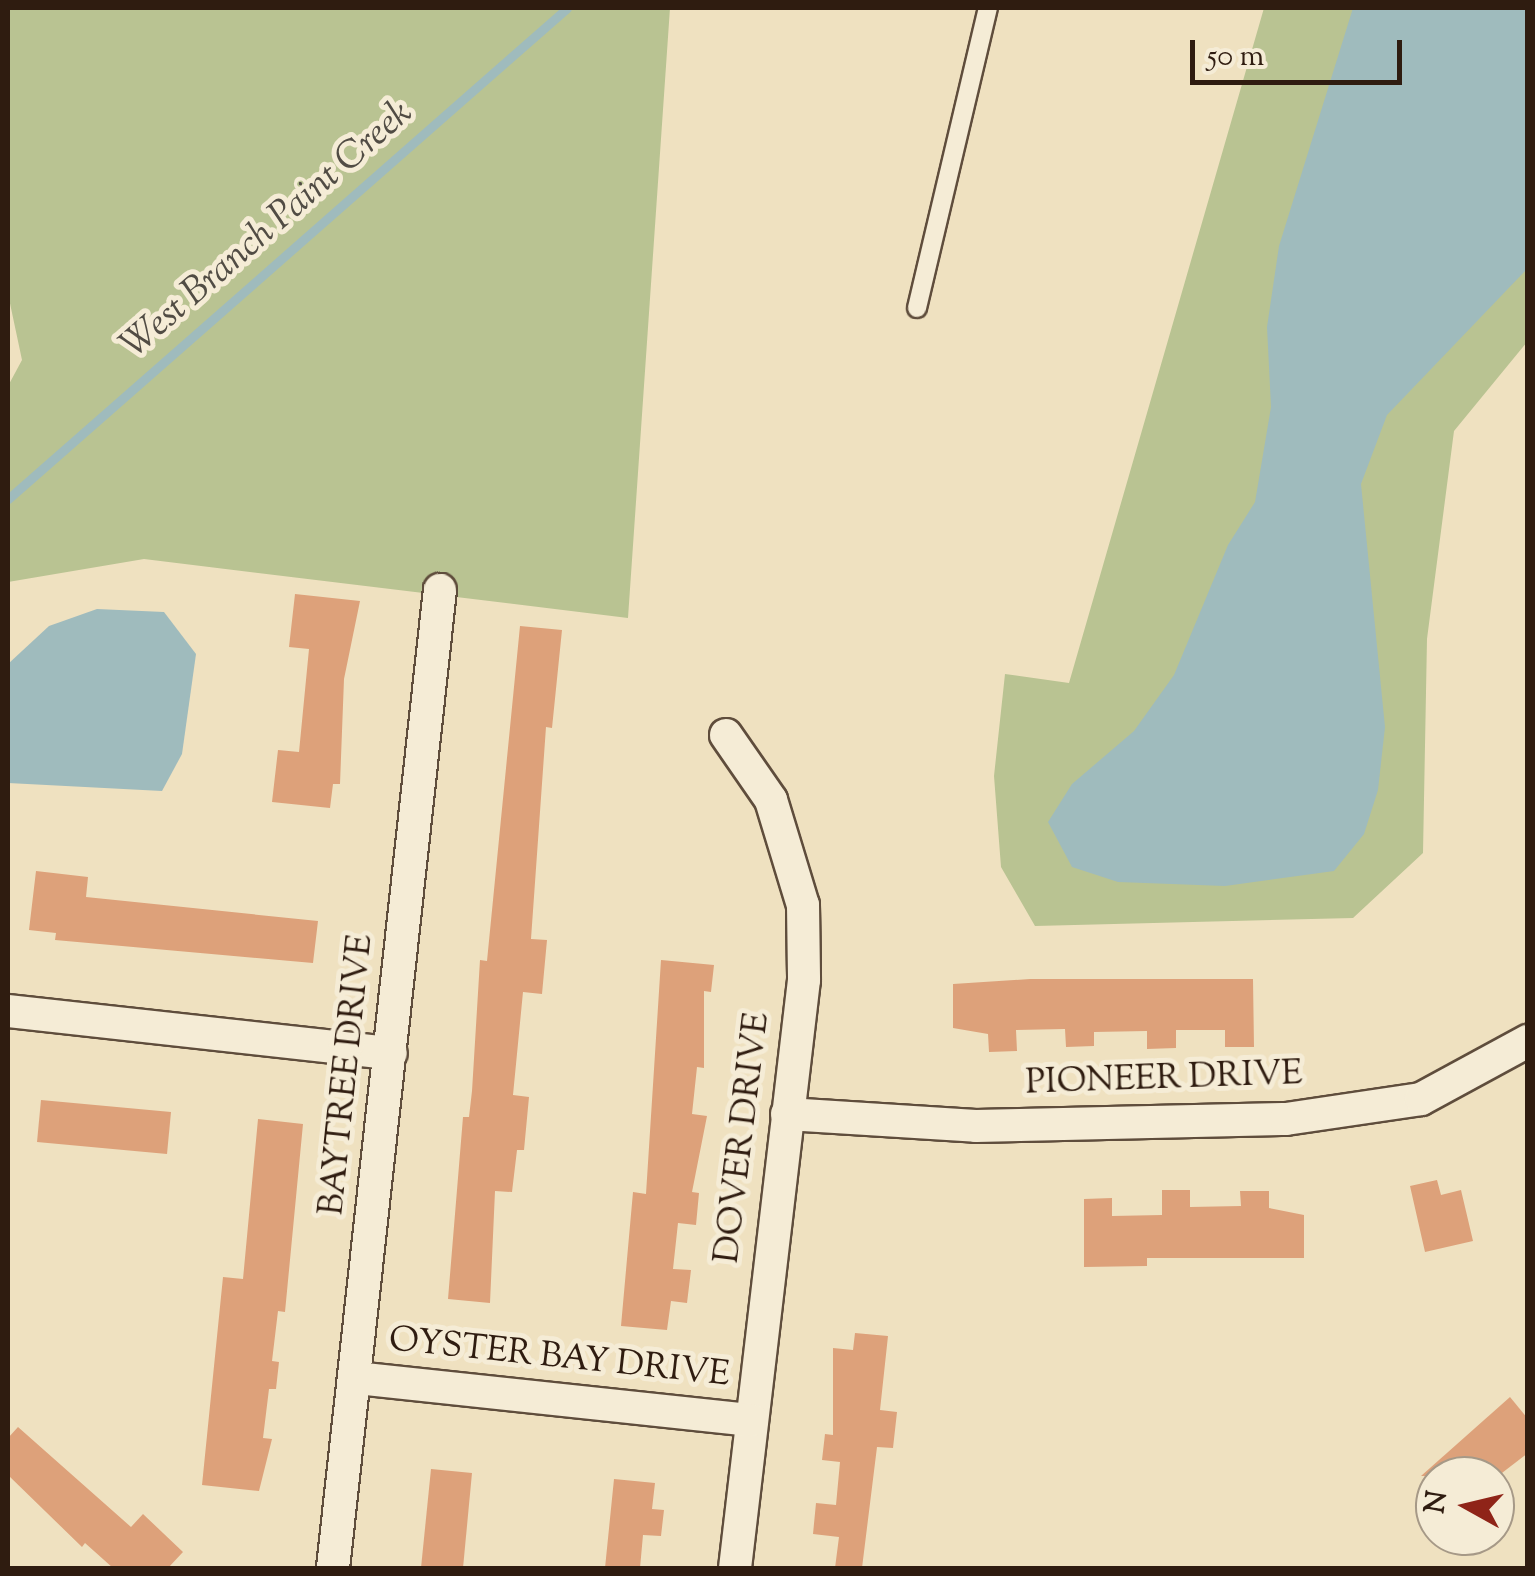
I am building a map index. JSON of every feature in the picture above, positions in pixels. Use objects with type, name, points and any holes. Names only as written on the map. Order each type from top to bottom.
[{"type":"street","name":"BAYTREE DRIVE","points":[[333,1568],[357,1378],[440,590]]},
{"type":"street","name":"DOVER DRIVE","points":[[726,735],[771,800],[803,905],[804,980],[735,1568]]},
{"type":"street","points":[[8,1011],[391,1053]]},
{"type":"street","name":"PIONEER DRIVE","points":[[788,1114],[976,1126],[1286,1119],[1421,1100],[1528,1041]]},
{"type":"street","name":"OYSTER BAY DRIVE","points":[[357,1378],[752,1420]]},
{"type":"lane","points":[[916,308],[988,8]]},
{"type":"green space","points":[[8,8],[670,8],[628,618],[144,559],[8,582],[8,386],[22,360],[8,294]]},
{"type":"green space","points":[[1264,8],[1527,8],[1527,342],[1454,431],[1427,639],[1423,853],[1353,918],[1035,926],[1001,867],[994,776],[1005,674],[1069,683]]},
{"type":"water","points":[[1353,8],[1527,8],[1527,269],[1387,415],[1361,484],[1385,727],[1378,790],[1364,834],[1334,871],[1225,886],[1118,882],[1072,867],[1048,822],[1072,784],[1134,731],[1174,675],[1228,545],[1255,502],[1271,407],[1267,327],[1279,246]]},
{"type":"water","points":[[97,609],[164,612],[196,654],[182,754],[162,791],[8,783],[8,664],[49,626]]},
{"type":"building","points":[[295,594],[360,601],[344,679],[340,784],[333,784],[330,808],[272,802],[278,750],[299,752],[309,649],[289,647]]},
{"type":"building","points":[[520,626],[562,630],[552,728],[546,727],[531,939],[547,940],[542,994],[523,992],[513,1095],[529,1097],[524,1150],[517,1150],[512,1192],[495,1191],[490,1303],[448,1299],[463,1117],[469,1117],[480,960],[487,961]]},
{"type":"building","points":[[36,871],[88,877],[86,897],[318,921],[313,963],[55,940],[56,933],[29,930]]},
{"type":"building","points":[[661,960],[714,965],[711,992],[704,991],[704,1068],[697,1067],[692,1114],[707,1116],[692,1192],[699,1193],[696,1225],[678,1223],[673,1269],[691,1270],[687,1303],[671,1301],[667,1330],[621,1326],[633,1192],[646,1194]]},
{"type":"building","points":[[1030,979],[1253,979],[1254,1047],[1225,1047],[1225,1030],[1176,1030],[1176,1048],[1147,1049],[1147,1031],[1094,1032],[1094,1046],[1066,1047],[1065,1029],[1016,1030],[1017,1051],[989,1052],[988,1034],[953,1028],[953,984]]},
{"type":"building","points":[[41,1100],[171,1112],[167,1154],[37,1142]]},
{"type":"building","points":[[258,1119],[303,1124],[285,1312],[278,1311],[272,1361],[279,1362],[276,1389],[269,1389],[263,1438],[272,1439],[259,1491],[202,1485],[223,1277],[243,1279]]},
{"type":"building","points":[[1437,1180],[1441,1195],[1461,1190],[1473,1241],[1425,1252],[1410,1186]]},
{"type":"building","points":[[1162,1190],[1190,1190],[1190,1207],[1241,1206],[1240,1191],[1269,1191],[1269,1208],[1304,1215],[1304,1258],[1147,1258],[1147,1266],[1084,1267],[1084,1199],[1112,1198],[1112,1216],[1162,1215]]},
{"type":"building","points":[[855,1333],[888,1336],[880,1410],[897,1412],[893,1448],[877,1447],[862,1568],[835,1568],[839,1537],[813,1534],[816,1503],[836,1505],[840,1462],[822,1460],[825,1434],[833,1435],[833,1348],[853,1350]]},
{"type":"building","points":[[1510,1397],[1528,1419],[1528,1453],[1515,1463],[1515,1456],[1444,1456]]},
{"type":"building","points":[[18,1427],[131,1527],[143,1514],[183,1552],[168,1568],[113,1568],[85,1543],[82,1547],[8,1475],[8,1438]]},
{"type":"building","points":[[431,1469],[472,1473],[463,1568],[421,1568]]},
{"type":"building","points":[[614,1479],[655,1483],[652,1509],[664,1510],[661,1536],[643,1535],[640,1568],[605,1568]]},
{"type":"waterway","name":"West Branch Paint Creek","points":[[8,499],[567,8]]}]
